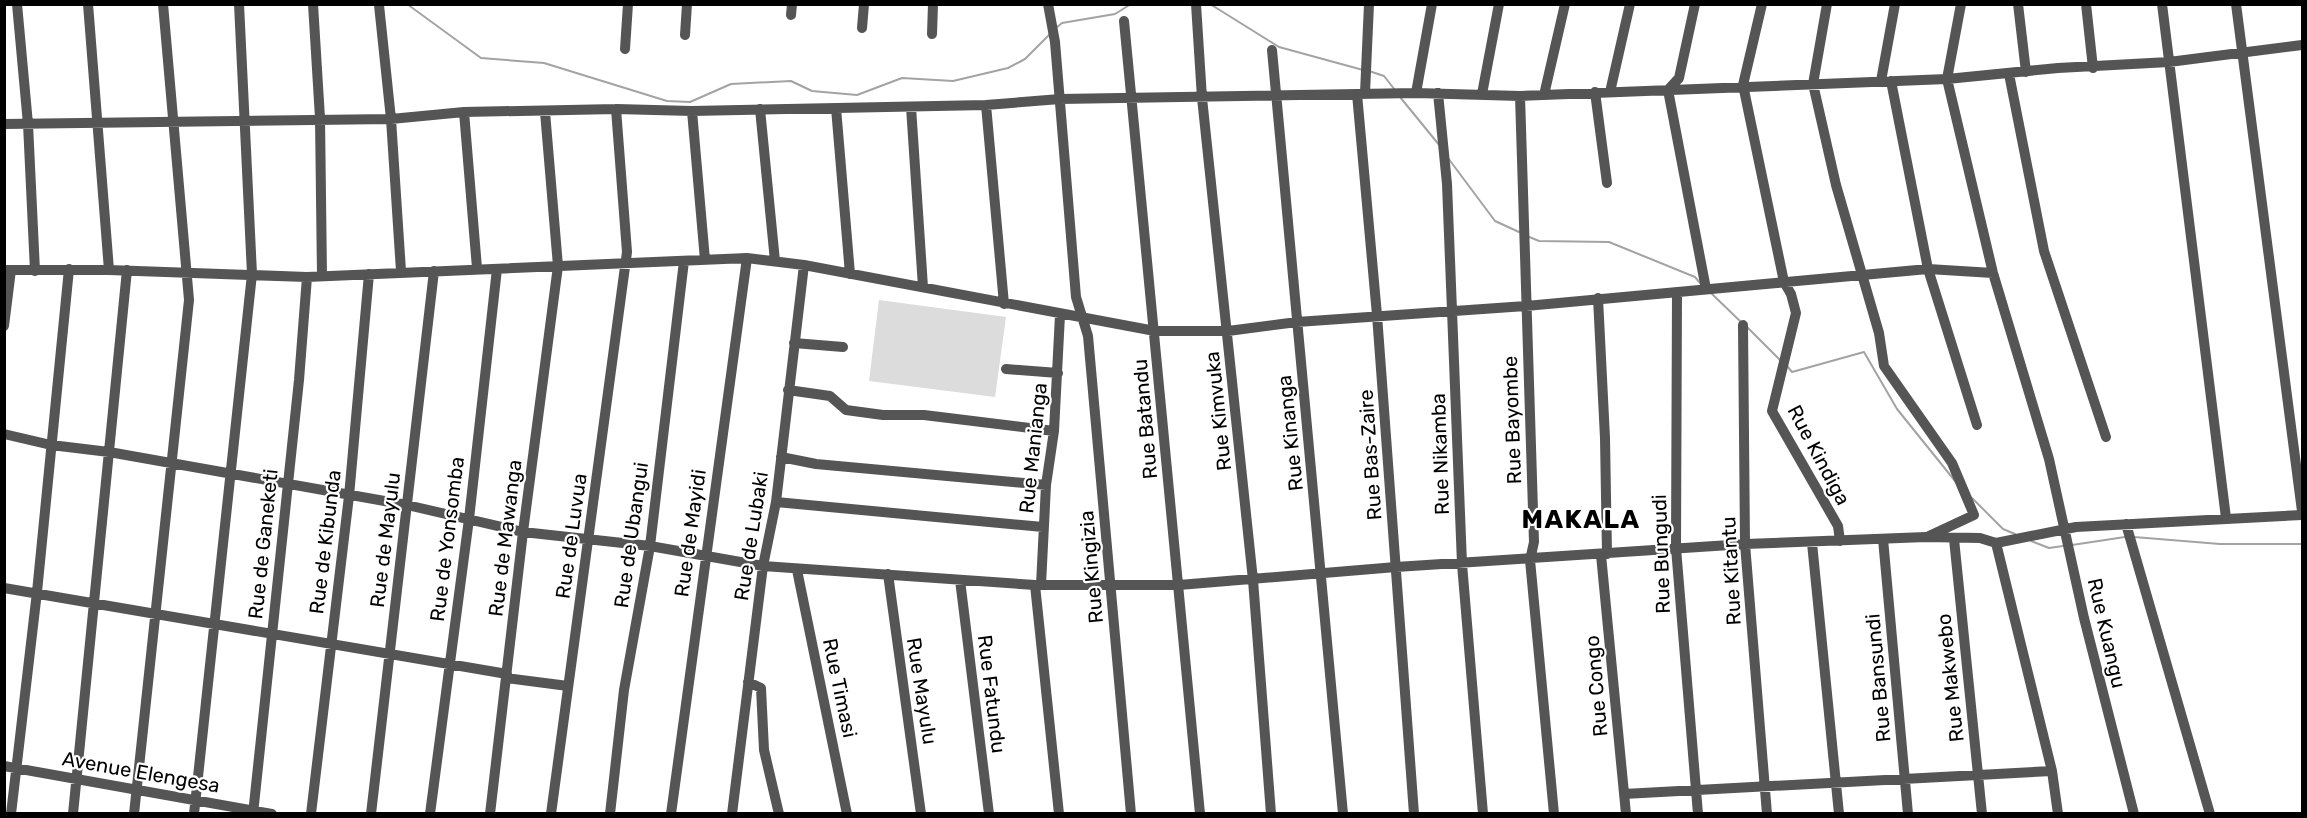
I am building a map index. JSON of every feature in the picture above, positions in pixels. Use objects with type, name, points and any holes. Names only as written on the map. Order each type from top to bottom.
[{"type":"street","points":[[17,4],[28,124],[35,271]]},
{"type":"street","points":[[88,4],[109,270]]},
{"type":"street","points":[[134,813],[189,300],[163,4]]},
{"type":"street","points":[[194,813],[252,273],[238,4]]},
{"type":"street","points":[[313,4],[320,118],[322,276]]},
{"type":"street","points":[[625,49],[628,4]]},
{"type":"street","points":[[685,35],[687,4]]},
{"type":"street","points":[[862,28],[864,4]]},
{"type":"street","points":[[932,34],[933,4]]},
{"type":"street","name":"Rue Kingizia","points":[[1048,4],[1055,42],[1076,297],[1088,336],[1131,813]]},
{"type":"street","name":"Rue Kimvuka","points":[[1196,4],[1202,98],[1253,580],[1271,813]]},
{"type":"street","name":"Rue Bas-Zaire","points":[[1369,4],[1361,94],[1414,813]]},
{"type":"street","points":[[1416,93],[1432,4]]},
{"type":"street","points":[[1482,94],[1499,4]]},
{"type":"street","points":[[1544,95],[1564,4]]},
{"type":"street","points":[[1610,92],[1630,4]]},
{"type":"street","points":[[1668,90],[1679,78],[1695,4]]},
{"type":"street","points":[[1743,86],[1762,4]]},
{"type":"street","points":[[1827,4],[1813,84],[1836,185],[1879,333],[1884,366],[1952,463],[1974,516],[1926,537]]},
{"type":"street","points":[[1895,4],[1886,81],[1928,268],[1977,425]]},
{"type":"street","points":[[1947,78],[1961,4]]},
{"type":"street","points":[[2018,4],[2026,72]]},
{"type":"street","points":[[2086,4],[2093,68]]},
{"type":"street","points":[[2162,4],[2226,518]]},
{"type":"street","points":[[4,434],[51,445],[109,452],[407,505],[523,532],[650,546],[706,557],[797,570],[888,573],[1038,585],[1179,585],[1396,567],[1530,560],[1745,544],[1926,537],[1980,538],[1996,543],[2065,529],[2302,513],[2236,4]]},
{"type":"street","points":[[379,5],[391,119],[400,271]]},
{"type":"street","name":"Rue Batandu","points":[[1124,21],[1200,813]]},
{"type":"street","points":[[4,124],[244,122],[320,118],[391,119],[464,112],[616,109],[692,111],[911,107],[986,105],[1060,99],[1416,93],[1520,96],[2009,74],[2169,62],[2302,45]]},
{"type":"street","name":"Rue Kinanga","points":[[1272,50],[1343,813]]},
{"type":"street","points":[[2009,74],[2044,250],[2106,436]]},
{"type":"street","name":"Rue Kuangu","points":[[1947,78],[1993,273],[2049,459],[2084,618],[2134,813]]},
{"type":"street","name":"Rue Kindiga","points":[[1743,86],[1784,282],[1791,294],[1796,313],[1772,411],[1838,526],[1840,541]]},
{"type":"street","points":[[1668,90],[1706,289]]},
{"type":"street","points":[[1595,92],[1607,183]]},
{"type":"street","name":"Rue Nikamba","points":[[1438,93],[1447,184],[1462,564],[1483,813]]},
{"type":"street","name":"Rue Bayombe","points":[[1520,96],[1534,542],[1530,560],[1554,813]]},
{"type":"street","points":[[986,105],[1004,304]]},
{"type":"street","points":[[911,107],[923,287]]},
{"type":"street","points":[[836,108],[850,274]]},
{"type":"street","name":"Rue de Luvua","points":[[552,813],[626,264],[628,241],[616,109]]},
{"type":"street","points":[[760,110],[775,261]]},
{"type":"street","points":[[692,111],[705,260]]},
{"type":"street","points":[[464,112],[477,268]]},
{"type":"street","name":"Rue de Mawanga","points":[[490,813],[523,532],[558,266],[545,112]]},
{"type":"street","points":[[4,326],[8,270],[127,270],[252,273],[307,277],[400,271],[747,258],[804,265],[1060,315],[1155,331],[1228,331],[1297,322],[1526,306],[1928,268],[1993,273]]},
{"type":"street","name":"Rue de Mayidi","points":[[670,813],[747,258]]},
{"type":"street","name":"Rue de Ubangui","points":[[610,813],[624,690],[650,546],[684,261]]},
{"type":"street","name":"Rue de Lubaki","points":[[732,813],[763,566],[776,502],[804,265]]},
{"type":"street","name":"Rue de Yonsomba","points":[[430,813],[469,519],[497,268]]},
{"type":"street","points":[[11,813],[10,767],[37,592],[69,270]]},
{"type":"street","points":[[73,813],[127,270]]},
{"type":"street","name":"Rue de Mayulu","points":[[371,813],[434,271]]},
{"type":"street","name":"Rue de Kibunda","points":[[311,813],[349,496],[369,274]]},
{"type":"street","name":"Rue de Ganeketi","points":[[253,812],[307,277]]},
{"type":"street","name":"Rue Bungudi","points":[[1677,292],[1676,548],[1698,813]]},
{"type":"street","name":"Rue Congo","points":[[1598,298],[1605,438],[1604,555],[1626,813]]},
{"type":"street","name":"Rue Manianga","points":[[1059,813],[1038,585],[1046,485],[1054,431],[1060,315]]},
{"type":"street","name":"Rue Kitantu","points":[[1743,325],[1745,544],[1767,813]]},
{"type":"street","points":[[794,342],[843,347]]},
{"type":"street","points":[[1006,369],[1058,373]]},
{"type":"street","points":[[788,390],[830,396],[846,410],[883,415],[924,415],[1054,431]]},
{"type":"street","points":[[781,457],[816,464],[1046,485]]},
{"type":"street","points":[[776,502],[1043,527]]},
{"type":"street","points":[[2126,524],[2210,813]]},
{"type":"street","name":"Rue Makwebo","points":[[1954,538],[1982,813]]},
{"type":"street","name":"Rue Bansundi","points":[[1883,539],[1908,813]]},
{"type":"street","points":[[1812,543],[1839,813]]},
{"type":"street","points":[[1996,543],[2052,771],[2058,813]]},
{"type":"street","name":"Rue Timasi","points":[[797,570],[847,813]]},
{"type":"street","name":"Rue Mayulu","points":[[888,573],[921,813]]},
{"type":"street","name":"Rue Fatundu","points":[[960,580],[989,813]]},
{"type":"street","points":[[4,588],[449,663],[568,686]]},
{"type":"street","points":[[748,682],[761,688],[764,750],[779,813]]},
{"type":"street","name":"Avenue Elengesa","points":[[10,767],[135,787],[253,812],[272,813]]},
{"type":"street","points":[[1624,794],[2052,771]]},
{"type":"shaded area","points":[[879,300],[1006,317],[995,397],[869,381]]},
{"type":"waterway","points":[[407,4],[481,58],[544,63],[667,101],[690,102],[731,84],[791,81],[812,91],[857,95],[902,78],[953,81],[1008,68],[1025,59],[1050,34]]},
{"type":"waterway","points":[[1056,28],[1062,23],[1115,14],[1131,4]]},
{"type":"waterway","points":[[1210,4],[1279,47],[1363,70]]},
{"type":"waterway","points":[[1369,71],[1384,76],[1395,90]]},
{"type":"waterway","points":[[1400,97],[1440,146]]},
{"type":"waterway","points":[[1448,158],[1495,221],[1519,232]]},
{"type":"waterway","points":[[1527,236],[1539,241],[1609,242],[1695,277],[1700,283]]},
{"type":"waterway","points":[[1711,293],[1741,322]]},
{"type":"waterway","points":[[1748,328],[1780,360]]},
{"type":"waterway","points":[[1787,366],[1792,372],[1864,352],[1897,409],[1955,481]]},
{"type":"waterway","points":[[1972,498],[2003,529],[2015,534]]},
{"type":"waterway","points":[[2072,545],[2125,537]]},
{"type":"waterway","points":[[2134,537],[2220,544],[2302,544]]},
{"type":"waterway","points":[[2031,541],[2049,548],[2063,546]]},
{"type":"district","name":"MAKALA","points":[[1581,519]]}]
